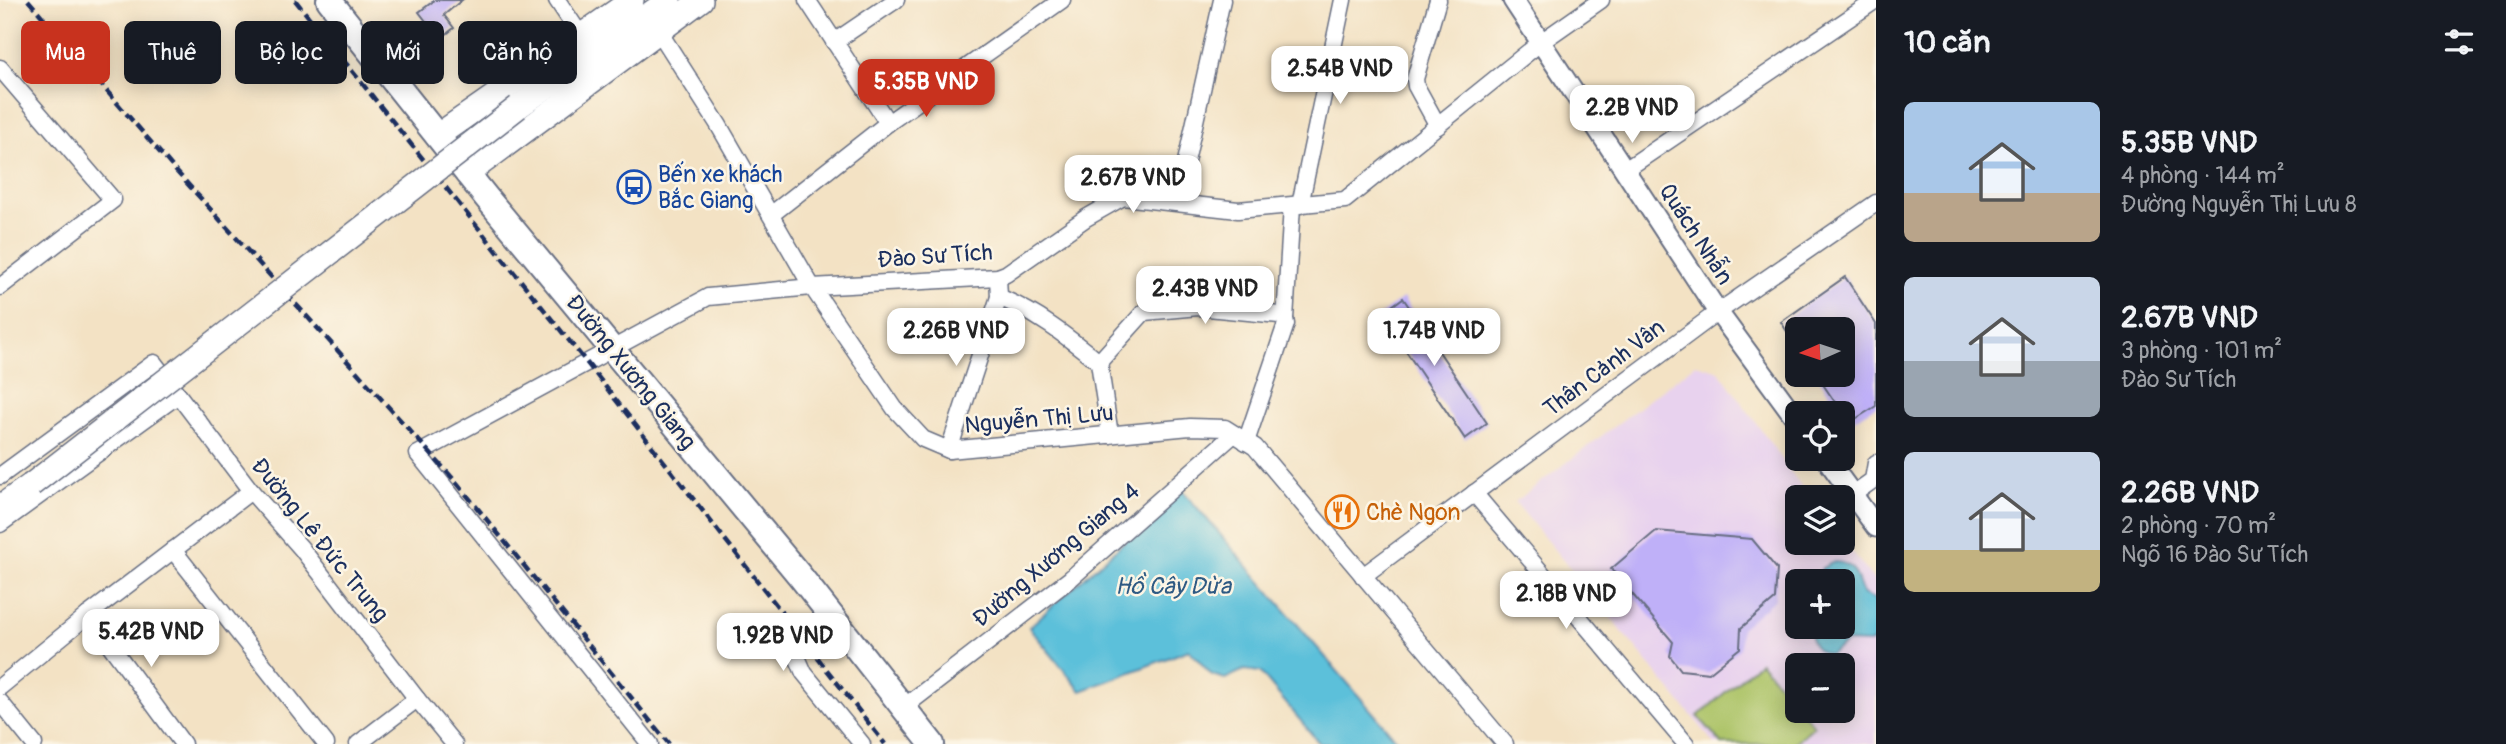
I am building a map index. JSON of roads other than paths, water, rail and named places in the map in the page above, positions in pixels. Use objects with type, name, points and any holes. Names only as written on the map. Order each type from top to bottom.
[{"type":"main road","name":"Đường Xương Giang","points":[[329,0],[467,174],[839,626],[932,744]]},
{"type":"main road","points":[[437,136],[632,0]]},
{"type":"main road","points":[[0,507],[518,107],[669,0]]},
{"type":"main road","points":[[467,174],[701,0]]},
{"type":"street","points":[[557,0],[581,36]]},
{"type":"street","points":[[807,0],[888,123]]},
{"type":"street","points":[[834,42],[896,0]]},
{"type":"street","points":[[772,214],[888,123],[1062,0]]},
{"type":"street","points":[[1177,202],[1222,0]]},
{"type":"street","points":[[1343,0],[1296,205],[1286,324],[1240,438],[1255,447],[1505,744]]},
{"type":"street","points":[[1438,0],[1415,79],[1416,86],[1438,126]]},
{"type":"street","name":"Quách Nhẫn","points":[[1513,0],[1718,312],[1785,404]]},
{"type":"street","name":"Đào Sư Tích","points":[[650,744],[418,454],[708,297],[812,287],[998,277],[1116,199],[1131,197],[1238,210],[1350,198],[1541,42],[1601,0]]},
{"type":"street","points":[[1625,170],[1876,0]]},
{"type":"street","name":"Nguyễn Thị Lưu","points":[[658,30],[772,214],[812,287],[895,410],[922,439],[949,450],[1190,427],[1226,428],[1240,438]]},
{"type":"street","points":[[0,68],[113,200],[0,287]]},
{"type":"street","name":"Thân Cảnh Vân","points":[[1363,576],[1718,312],[1876,203]]},
{"type":"street","points":[[949,450],[999,297],[998,277]]},
{"type":"street","points":[[999,297],[1052,324],[1099,362],[1110,435]]},
{"type":"street","points":[[1099,362],[1138,317],[1155,309],[1198,307],[1279,315],[1285,319]]},
{"type":"street","name":"Đường Lê Đức Trung","points":[[0,476],[154,363],[251,491],[302,548],[454,744]]},
{"type":"street","points":[[0,524],[178,395]]},
{"type":"street","name":"Đường Xương Giang 4","points":[[904,707],[1070,579],[1240,438]]},
{"type":"street","points":[[1855,493],[1875,481],[1876,463]]},
{"type":"street","points":[[0,687],[88,615],[251,491]]},
{"type":"street","points":[[1474,494],[1686,744]]},
{"type":"street","points":[[1855,499],[1876,527]]},
{"type":"street","points":[[173,550],[326,744]]},
{"type":"street","points":[[88,615],[183,744]]},
{"type":"street","points":[[839,626],[800,635],[794,650],[804,673],[862,744]]},
{"type":"street","points":[[358,744],[417,699]]},
{"type":"street","points":[[0,702],[34,744]]},
{"type":"water","name":"Hồ Cây Dừa","points":[[1182,490],[1400,744],[1320,744],[1260,672],[1244,670],[1225,679],[1212,675],[1189,650],[1081,691],[1029,627]]},
{"type":"water","points":[[1834,562],[1852,569],[1822,569]]},
{"type":"water","points":[[1855,575],[1863,594],[1876,600],[1876,640],[1869,643],[1847,642],[1831,653],[1816,648],[1812,641],[1855,639]]},
{"type":"railway","points":[[28,0],[176,171],[457,483],[669,744]]},
{"type":"railway","points":[[295,0],[587,363],[885,744]]},
{"type":"place","name":"Bến xe khách Bắc Giang","points":[[634,187]]},
{"type":"place","name":"Chè Ngon","points":[[1342,512]]}]
